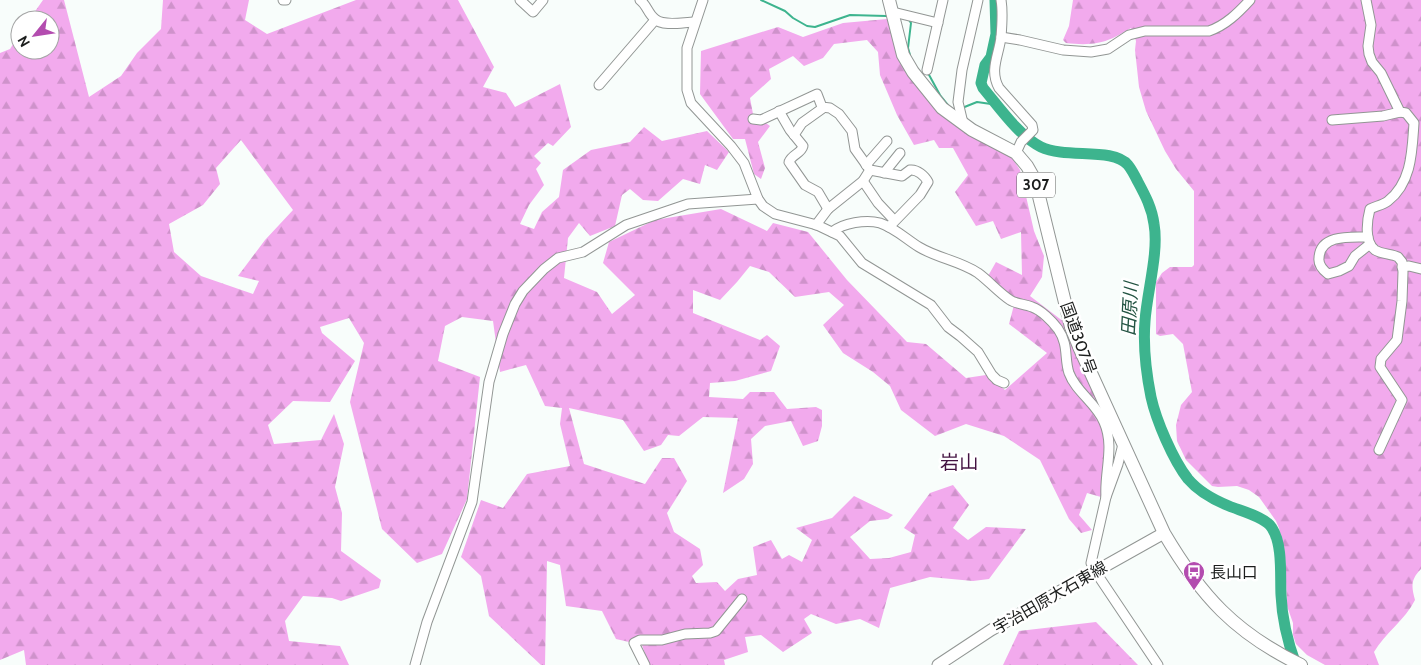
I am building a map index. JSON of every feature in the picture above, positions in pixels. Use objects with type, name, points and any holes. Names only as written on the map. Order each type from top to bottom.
[{"type":"highway","name":"国道307号","points":[[890,6],[903,55],[913,72],[942,108],[961,114],[972,130],[1019,147],[1035,180],[1071,327],[1164,533],[1187,570],[1213,602],[1244,630],[1280,655],[1301,665]]},
{"type":"main road","name":"宇治田原大石東線","points":[[938,665],[991,630],[1094,570],[1164,533]]},
{"type":"street","points":[[520,0],[533,12],[543,0]]},
{"type":"street","points":[[640,0],[646,4],[655,20],[663,23],[694,22]]},
{"type":"street","points":[[703,0],[694,22],[687,48],[686,80],[691,103],[731,146],[744,163],[758,199],[763,206],[775,214],[816,225],[832,232],[846,243],[862,263],[931,305],[948,327],[978,352],[992,375],[1004,383]]},
{"type":"street","points":[[927,70],[943,0]]},
{"type":"street","points":[[961,114],[962,70],[978,0]]},
{"type":"street","points":[[1001,0],[1001,37],[995,62],[995,81],[1032,125],[1033,130],[1019,147]]},
{"type":"street","points":[[1001,37],[1062,50],[1091,52],[1108,49],[1129,35],[1145,30],[1209,31],[1218,28],[1232,19],[1250,0]]},
{"type":"street","points":[[1366,0],[1371,25],[1368,46],[1369,54],[1372,62],[1381,73],[1400,112]]},
{"type":"street","points":[[890,6],[897,13],[938,23]]},
{"type":"street","points":[[599,85],[655,20]]},
{"type":"street","points":[[753,119],[761,120],[817,94],[820,105],[823,108]]},
{"type":"street","points":[[794,135],[802,123],[823,108],[830,108],[836,111],[852,131],[855,149],[868,168],[902,176],[913,170],[928,182],[920,195],[891,224],[865,222],[836,228],[832,232]]},
{"type":"street","points":[[778,111],[803,148],[790,158],[789,162],[805,185],[818,192],[828,209]]},
{"type":"street","points":[[1332,120],[1383,116],[1400,112],[1406,113],[1414,123],[1410,162],[1406,178],[1389,200],[1370,209],[1368,218],[1369,240],[1376,251],[1398,257],[1402,267],[1402,300],[1397,340],[1381,358],[1380,367],[1402,400],[1379,450]]},
{"type":"street","points":[[816,225],[828,209],[863,181],[868,168],[886,141]]},
{"type":"street","points":[[884,173],[900,153]]},
{"type":"street","points":[[863,181],[891,224],[920,248],[977,272],[1011,300],[1033,307],[1044,314],[1058,329],[1065,345],[1068,371],[1075,384],[1098,412],[1104,422],[1109,438],[1105,487],[1106,497]]},
{"type":"street","points":[[415,665],[427,622],[472,502],[489,382],[503,334],[515,304],[523,291],[544,269],[558,258],[583,252],[626,225],[688,204],[758,199]]},
{"type":"street","points":[[1342,237],[1369,240],[1349,266],[1328,274],[1322,269],[1318,261],[1319,251],[1326,242],[1342,237]]},
{"type":"street","points":[[1402,267],[1409,266],[1421,269]]},
{"type":"street","points":[[1123,443],[1118,464],[1106,497],[1092,563],[1094,570],[1158,665]]},
{"type":"street","points":[[645,665],[634,643],[640,640],[662,640],[685,634],[716,631],[742,599]]},
{"type":"green space","points":[[43,0],[64,0],[89,97],[121,76],[137,53],[161,29],[163,0],[249,0],[245,20],[267,34],[356,0],[458,0],[494,67],[483,87],[506,93],[515,107],[560,84],[571,127],[553,146],[548,143],[534,156],[541,163],[536,169],[544,185],[529,205],[520,224],[534,229],[542,212],[559,197],[563,170],[591,150],[630,142],[644,127],[662,141],[707,131],[729,152],[717,170],[705,165],[700,184],[683,179],[658,201],[643,200],[630,189],[622,195],[615,226],[590,236],[579,223],[568,238],[564,278],[597,292],[612,314],[635,295],[603,263],[609,242],[655,220],[721,209],[767,231],[773,223],[808,232],[847,280],[907,342],[926,344],[966,378],[986,375],[1005,390],[1047,353],[1009,324],[1014,305],[988,276],[996,262],[1022,275],[1021,232],[1001,239],[993,221],[976,226],[955,192],[968,175],[953,148],[939,148],[934,140],[914,145],[897,115],[880,75],[878,52],[867,40],[834,44],[823,58],[804,66],[793,56],[769,69],[771,79],[750,98],[753,114],[770,126],[758,142],[765,168],[761,179],[754,174],[745,139],[733,139],[700,94],[701,51],[778,27],[803,37],[843,23],[887,19],[905,69],[957,125],[1011,156],[1020,170],[1034,231],[1044,256],[1042,277],[1030,296],[1068,325],[1099,405],[1112,449],[1101,497],[1087,493],[1079,515],[1092,530],[1081,533],[1069,519],[1040,460],[1004,436],[966,424],[935,436],[901,410],[890,386],[873,372],[843,353],[823,325],[844,305],[829,292],[795,297],[769,272],[750,266],[720,300],[693,290],[693,313],[760,340],[767,335],[780,346],[771,371],[735,381],[710,383],[709,397],[743,399],[750,392],[774,392],[787,409],[816,407],[822,410],[822,426],[818,441],[803,446],[791,421],[765,426],[751,439],[753,464],[744,479],[723,493],[738,418],[703,417],[679,436],[668,435],[661,445],[644,451],[623,420],[569,408],[584,464],[645,484],[662,458],[674,458],[687,481],[667,513],[674,532],[700,549],[703,565],[692,576],[696,583],[717,582],[725,591],[738,579],[757,575],[753,547],[771,540],[782,559],[789,555],[802,562],[812,540],[796,528],[832,518],[854,496],[893,515],[888,519],[870,521],[850,537],[870,559],[889,558],[911,552],[915,535],[904,528],[930,493],[953,485],[969,505],[953,528],[968,540],[986,527],[1026,529],[989,579],[973,581],[930,577],[890,588],[879,628],[860,619],[836,624],[811,614],[804,619],[812,633],[783,652],[761,635],[745,637],[748,652],[724,660],[725,665],[649,665],[642,645],[616,639],[602,611],[566,606],[560,565],[547,561],[545,665],[541,665],[489,616],[481,576],[461,557],[481,500],[503,508],[527,474],[570,466],[560,424],[562,408],[545,406],[526,365],[500,372],[493,321],[462,317],[445,326],[438,361],[480,377],[467,499],[442,554],[417,563],[382,529],[350,402],[364,343],[349,318],[320,327],[322,333],[355,361],[330,402],[293,401],[268,425],[274,444],[321,440],[334,414],[344,444],[335,487],[342,513],[341,551],[381,580],[379,588],[341,601],[332,598],[303,596],[285,621],[289,641],[340,646],[349,665],[26,665],[24,650],[0,660],[0,53],[10,49],[10,60],[60,60],[60,10],[36,10]],"holes":[[[241,140],[293,210],[265,240],[238,276],[259,281],[253,294],[201,276],[174,252],[169,224],[203,205],[220,184],[216,168]]]},
{"type":"green space","points":[[1073,0],[1421,0],[1421,569],[1415,576],[1413,583],[1415,600],[1406,614],[1374,652],[1379,665],[1325,665],[1307,655],[1296,644],[1293,635],[1293,623],[1287,606],[1285,556],[1276,521],[1259,497],[1249,490],[1237,486],[1212,486],[1186,460],[1177,441],[1176,425],[1181,405],[1192,392],[1183,344],[1173,334],[1160,336],[1156,334],[1156,282],[1162,273],[1170,267],[1192,267],[1194,265],[1194,191],[1176,169],[1165,151],[1146,111],[1139,87],[1135,50],[1136,41],[1131,28],[1116,37],[1101,42],[1084,44],[1066,43],[1063,40],[1069,26]]},
{"type":"green space","points":[[1096,622],[1138,665],[1003,665],[1019,631]]},
{"type":"waterway","points":[[761,0],[785,11],[807,26],[815,27],[850,15],[886,16]]},
{"type":"waterway","name":"田原川","points":[[995,0],[996,34],[991,57],[985,65],[981,83],[983,88],[1010,121],[1033,142],[1051,150],[1112,156],[1121,160],[1131,169],[1146,197],[1152,213],[1155,235],[1154,259],[1144,330],[1146,369],[1153,406],[1166,439],[1182,471],[1192,484],[1212,498],[1269,524],[1276,535],[1281,570],[1284,621],[1296,665]]},
{"type":"waterway","points":[[909,20],[911,23],[908,48],[910,55]]},
{"type":"waterway","points":[[928,73],[948,105]]},
{"type":"waterway","points":[[962,108],[977,102],[998,105]]},
{"type":"place","name":"長山口","points":[[1194,591]]},
{"type":"district","name":"岩山","points":[[959,462]]}]
